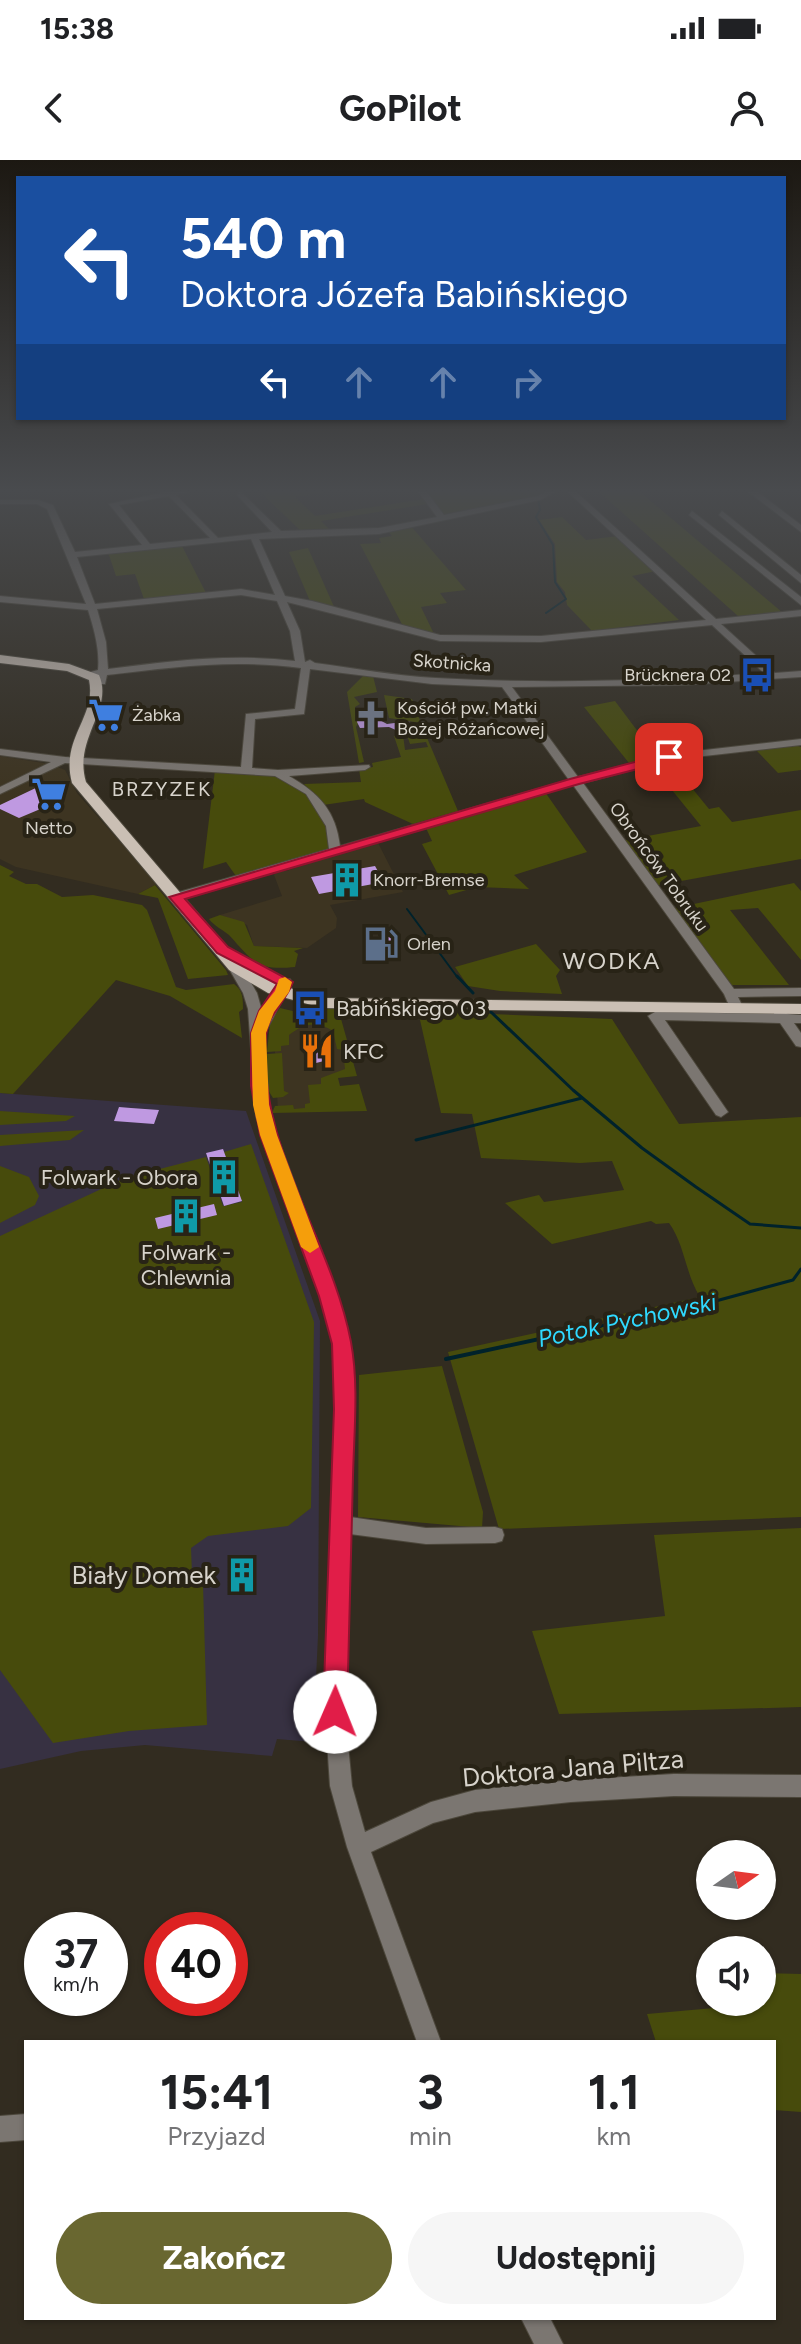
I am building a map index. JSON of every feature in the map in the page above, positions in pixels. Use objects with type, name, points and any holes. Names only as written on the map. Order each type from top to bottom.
[{"type":"main road","name":"Skotnicka","points":[[0,659],[69,668],[97,676]]},
{"type":"main road","points":[[97,676],[69,760],[82,788],[235,967],[322,1003],[733,1000],[781,1013],[801,1009]]},
{"type":"main road","points":[[223,950],[280,988]]},
{"type":"street","points":[[85,592],[97,621],[97,676]]},
{"type":"street","points":[[0,599],[91,607],[241,592],[282,598],[440,638],[541,639],[712,619],[801,613]]},
{"type":"street","points":[[246,771],[250,716],[300,712],[306,665],[279,592]]},
{"type":"street","points":[[682,592],[774,677]]},
{"type":"street","name":"Skotnicka","points":[[97,676],[235,659],[305,663],[432,681],[505,684],[682,682],[801,674]]},
{"type":"street","name":"Obrońców Tobruku","points":[[505,684],[733,1000]]},
{"type":"street","points":[[176,897],[574,781],[669,757],[801,742]]},
{"type":"street","points":[[0,752],[69,760],[277,773],[365,767]]},
{"type":"street","points":[[0,791],[69,760]]},
{"type":"street","points":[[277,773],[310,792],[332,826],[335,851]]},
{"type":"street","points":[[235,967],[255,1009],[263,1117],[329,1296],[342,1344],[344,1409],[336,1738],[341,1786],[358,1847],[428,2040]]},
{"type":"street","points":[[255,1009],[260,999],[280,988]]},
{"type":"street","points":[[258,1033],[280,988]]},
{"type":"street","points":[[733,1000],[801,992]]},
{"type":"street","points":[[781,1013],[801,1043]]},
{"type":"street","points":[[721,1112],[655,1016],[781,1013],[801,1019]]},
{"type":"street","points":[[340,1524],[426,1536],[495,1535]]},
{"type":"street","name":"Doktora Jana Piltza","points":[[358,1847],[431,1813],[475,1801],[648,1786],[801,1786]]},
{"type":"street","points":[[0,2129],[24,2127]]},
{"type":"street","points":[[536,2320],[549,2344]]},
{"type":"shaded area","points":[[141,592],[206,593],[144,599]]},
{"type":"shaded area","points":[[306,592],[327,592],[335,609],[310,601]]},
{"type":"shaded area","points":[[385,592],[449,592],[440,593],[447,603],[421,607],[435,636],[404,628]]},
{"type":"shaded area","points":[[565,592],[649,592],[679,620],[592,631],[567,605]]},
{"type":"shaded area","points":[[711,592],[758,592],[783,613],[738,616]]},
{"type":"shaded area","points":[[365,674],[373,676],[377,692],[354,697],[360,704],[355,707],[356,718],[360,719],[356,727],[364,762],[359,763],[347,692]]},
{"type":"shaded area","points":[[384,695],[412,699],[421,723],[389,718]]},
{"type":"shaded area","points":[[615,701],[657,757],[629,763],[584,707]]},
{"type":"shaded area","points":[[425,733],[458,811],[413,824],[364,799],[323,805],[304,784],[361,782],[359,769],[401,757],[394,736],[403,735],[405,750],[428,747],[426,742],[410,744],[407,735]]},
{"type":"shaded area","points":[[801,747],[801,770],[778,773],[756,750]]},
{"type":"shaded area","points":[[0,756],[50,764],[65,770],[77,793],[157,884],[138,894],[16,867],[0,859]]},
{"type":"shaded area","points":[[670,761],[709,809],[719,807],[732,822],[801,810],[801,859],[654,886],[621,841],[701,826],[651,764]]},
{"type":"shaded area","points":[[215,770],[278,775],[307,793],[329,825],[330,849],[236,876],[226,862],[203,869]]},
{"type":"shaded area","points":[[545,792],[587,852],[514,875],[529,889],[477,887],[449,895],[422,844],[432,841],[426,828]]},
{"type":"shaded area","points":[[377,841],[403,892],[330,905],[337,918],[336,928],[307,948],[254,946],[247,925],[220,915],[282,896],[274,875],[276,871],[286,871]]},
{"type":"shaded area","points":[[0,865],[14,872],[9,876],[26,884],[37,884],[62,897],[93,895],[142,905],[147,910],[176,987],[186,990],[234,984],[239,989],[243,1002],[243,1009],[239,1012],[242,1038],[170,996],[116,980],[13,1094],[0,1093]]},
{"type":"shaded area","points":[[794,883],[801,891],[801,960],[758,908],[730,910],[789,985],[725,985],[670,909]]},
{"type":"shaded area","points":[[155,885],[228,975],[188,979],[158,898],[138,894]]},
{"type":"shaded area","points":[[220,915],[244,922],[254,946],[303,948],[294,951],[298,954],[295,967],[272,967],[256,962],[209,919]]},
{"type":"shaded area","points":[[536,944],[560,970],[556,976],[562,994],[468,986],[455,967]]},
{"type":"shaded area","points":[[280,1008],[297,1012],[338,1008],[357,1076],[338,1078],[340,1086],[359,1084],[367,1111],[272,1113],[275,1106],[305,1108],[305,1104],[310,1103],[308,1085],[321,1084],[321,1078],[345,1069],[343,1050],[337,1049],[333,1031],[321,1026],[300,1028],[289,1035],[289,1045],[281,1046],[281,1051],[267,1052],[270,1023]]},
{"type":"shaded area","points":[[418,1011],[612,1019],[679,1124],[801,1117],[801,1517],[499,1529],[448,1352],[700,1297],[669,1223],[656,1224],[651,1221],[552,1244],[505,1203],[539,1195],[544,1202],[624,1190],[612,1161],[580,1163],[481,1158],[472,1114],[441,1113]]},
{"type":"shaded area","points":[[299,1018],[337,1025],[349,1070],[327,1077],[311,1110],[278,1112],[274,1033]]},
{"type":"shaded area","points":[[282,1053],[284,1091],[289,1093],[273,1098],[268,1090],[267,1054]]},
{"type":"shaded area","points":[[0,1093],[246,1111],[320,1321],[318,1636],[313,1742],[277,1739],[272,1756],[145,1745],[81,1751],[0,1769]]},
{"type":"shaded area","points":[[0,1111],[75,1116],[66,1121],[0,1125]]},
{"type":"shaded area","points":[[84,1130],[70,1140],[0,1146],[0,1135]]},
{"type":"shaded area","points":[[251,1144],[314,1322],[311,1508],[288,1526],[208,1536],[191,1548],[192,1574],[203,1584],[207,1725],[129,1731],[53,1743],[0,1670],[0,1236],[125,1178],[206,1157],[223,1206],[242,1202],[224,1152]]},
{"type":"shaded area","points":[[0,1166],[29,1177],[39,1196],[35,1205],[0,1223]]},
{"type":"shaded area","points":[[442,1366],[483,1512],[482,1528],[358,1517],[359,1375]]},
{"type":"shaded area","points":[[801,1528],[801,1707],[559,1714],[532,1631],[665,1616],[654,1535]]},
{"type":"shaded area","points":[[776,1973],[801,1974],[801,2112],[776,2110],[776,2040],[655,2040],[647,2014],[696,2010],[696,2016],[776,2016]]},
{"type":"building","points":[[374,709],[374,717],[387,724],[409,721],[412,730],[360,728],[357,722],[360,710]]},
{"type":"building","points":[[42,785],[52,790],[57,802],[19,818],[0,809],[0,805]]},
{"type":"building","name":"Knorr-Bremse","points":[[375,866],[384,882],[319,894],[311,877]]},
{"type":"building","name":"Orlen","points":[[382,934],[395,940],[390,943],[400,947],[388,956],[366,946]]},
{"type":"building","name":"KFC","points":[[327,1041],[328,1060],[308,1065],[306,1042]]},
{"type":"building","points":[[119,1107],[159,1110],[154,1124],[114,1121]]},
{"type":"building","name":"Folwark - Obora","points":[[223,1149],[242,1201],[224,1206],[206,1153]]},
{"type":"building","name":"Folwark - Chlewnia","points":[[214,1204],[217,1215],[158,1229],[155,1218]]},
{"type":"building","name":"Biały Domek","points":[[251,1556],[253,1591],[233,1593],[231,1558]]},
{"type":"waterway","points":[[546,613],[566,599],[561,592]]},
{"type":"waterway","points":[[407,909],[458,978]]},
{"type":"waterway","points":[[457,976],[473,993]]},
{"type":"waterway","points":[[491,1012],[573,1090],[642,1148],[696,1187],[750,1224],[801,1228]]},
{"type":"waterway","points":[[416,1140],[582,1098]]},
{"type":"waterway","name":"Potok Pychowski","points":[[591,1328],[712,1302],[793,1280],[801,1269]]},
{"type":"waterway","name":"Potok Pychowski","points":[[446,1359],[600,1326]]},
{"type":"slow traffic","points":[[285,982],[282,992],[262,1020],[258,1033],[259,1086],[268,1135],[310,1247]]},
{"type":"place","name":"Brücknera 02","points":[[757,675]]},
{"type":"place","name":"Żabka","points":[[106,715]]},
{"type":"place","name":"Kościół pw. Matki Bożej Różańcowej","points":[[371,718]]},
{"type":"place","name":"Netto","points":[[49,794]]},
{"type":"place","name":"Knorr-Bremse","points":[[347,880]]},
{"type":"place","name":"Orlen","points":[[381,944]]},
{"type":"place","name":"Babińskiego 03","points":[[310,1008]]},
{"type":"place","name":"KFC","points":[[317,1051]]},
{"type":"place","name":"Folwark - Obora","points":[[224,1177]]},
{"type":"place","name":"Folwark - Chlewnia","points":[[186,1216]]},
{"type":"place","name":"Biały Domek","points":[[242,1575]]},
{"type":"district","name":"BRZYZEK","points":[[162,789]]},
{"type":"district","name":"WODKA","points":[[612,960]]},
{"type":"route","points":[[335,1712],[344,1409],[342,1344],[329,1296],[268,1135],[259,1086],[258,1033],[262,1020],[282,992],[285,982],[223,950],[176,897],[574,781],[669,757]]}]
